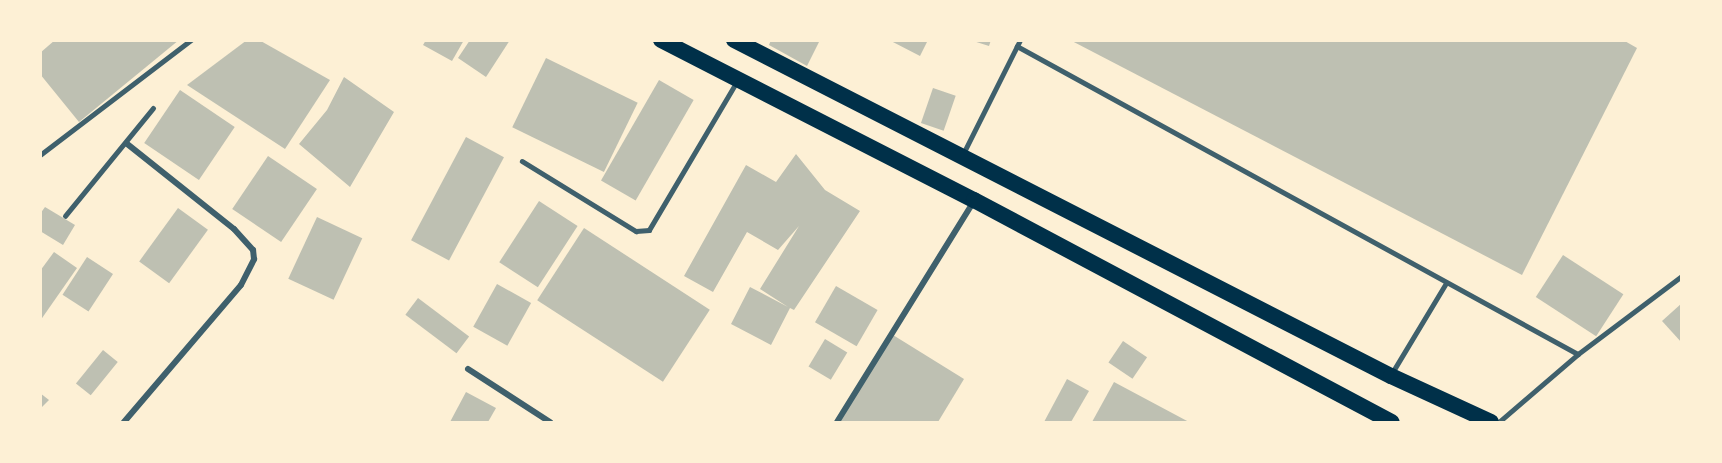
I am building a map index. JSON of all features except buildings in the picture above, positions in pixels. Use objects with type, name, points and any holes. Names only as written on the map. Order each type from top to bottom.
[{"type":"highway","points":[[661,40],[974,200],[1392,423]]},
{"type":"highway","points":[[734,40],[1391,376],[1491,423]]},
{"type":"street","points":[[124,423],[241,285],[254,259],[253,250],[234,229],[127,144]]},
{"type":"street","points":[[837,423],[974,200]]},
{"type":"street","points":[[468,369],[550,423]]},
{"type":"lane","points":[[40,155],[191,40]]},
{"type":"lane","points":[[962,156],[1018,43],[1446,283],[1578,354]]},
{"type":"lane","points":[[522,161],[636,231],[645,232],[739,78]]},
{"type":"lane","points":[[65,216],[127,144],[153,108]]},
{"type":"lane","points":[[1499,423],[1578,354],[1682,276]]},
{"type":"lane","points":[[1391,376],[1446,283]]}]
